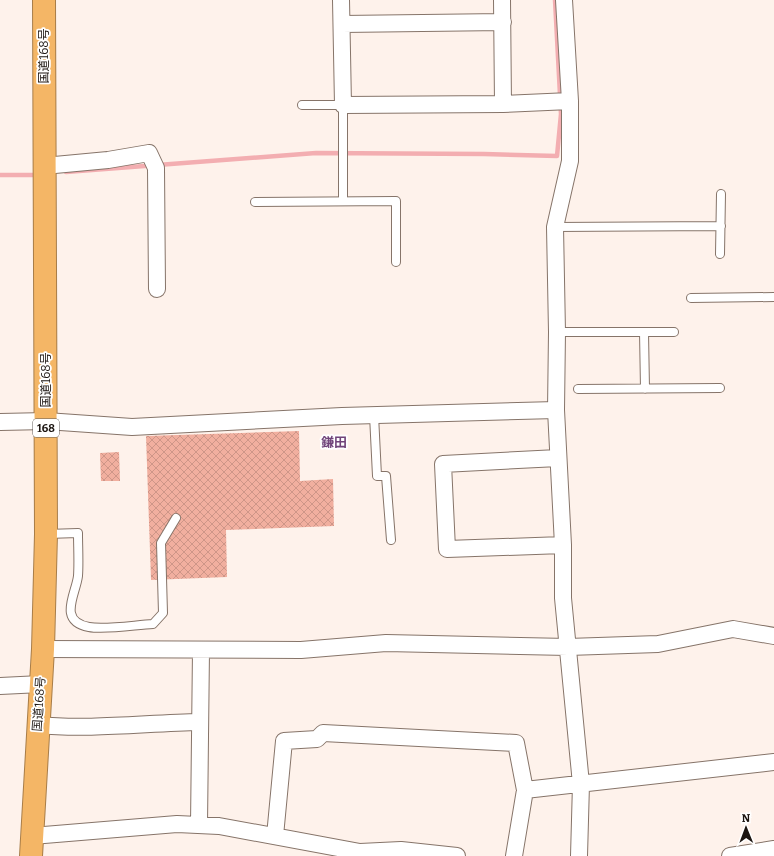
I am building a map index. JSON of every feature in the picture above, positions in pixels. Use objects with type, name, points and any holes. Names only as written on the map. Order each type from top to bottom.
[{"type":"highway","name":"国道168号","points":[[32,846],[37,725],[43,649],[46,534],[44,0]]},
{"type":"street","points":[[341,0],[343,105],[503,104],[570,101]]},
{"type":"street","points":[[502,0],[503,104]]},
{"type":"street","points":[[564,0],[570,101],[570,161],[555,227],[557,332],[556,410],[563,545],[563,598],[581,784],[579,856]]},
{"type":"street","points":[[342,24],[503,22]]},
{"type":"street","points":[[44,166],[108,160],[149,153],[155,164],[158,289]]},
{"type":"street","points":[[0,422],[46,422],[132,427],[374,415],[556,410]]},
{"type":"street","points":[[558,458],[443,464],[447,549],[563,545]]},
{"type":"street","points":[[43,649],[301,650],[386,643],[568,647],[658,644],[733,629],[774,636]]},
{"type":"street","points":[[199,825],[201,650]]},
{"type":"street","points":[[0,686],[41,684]]},
{"type":"street","points":[[37,725],[91,727],[200,722]]},
{"type":"street","points":[[275,836],[284,741],[316,739],[323,733],[516,742],[525,790],[514,856]]},
{"type":"street","points":[[525,790],[774,762]]},
{"type":"street","points":[[32,846],[177,824],[219,826],[360,854],[401,850],[457,856]]},
{"type":"street","points":[[730,856],[774,849]]},
{"type":"lane","points":[[302,105],[343,105],[343,200]]},
{"type":"lane","points":[[720,254],[721,194]]},
{"type":"lane","points":[[256,202],[343,200],[396,201],[396,262]]},
{"type":"lane","points":[[555,227],[721,226]]},
{"type":"lane","points":[[690,298],[774,297]]},
{"type":"lane","points":[[557,332],[674,332]]},
{"type":"lane","points":[[644,332],[645,388]]},
{"type":"lane","points":[[578,389],[720,388]]},
{"type":"lane","points":[[374,415],[377,476],[386,476],[391,540]]},
{"type":"lane","points":[[46,534],[78,533],[78,577],[72,596],[71,613],[75,621],[90,627],[153,624],[162,613],[161,543],[176,518]]},
{"type":"building","points":[[299,431],[300,481],[333,479],[334,526],[226,530],[227,577],[151,580],[146,436]]},
{"type":"building","points":[[119,452],[120,481],[101,481],[100,453]]},
{"type":"waterway","points":[[66,172],[316,153],[557,156],[561,114],[555,0]]},
{"type":"waterway","points":[[0,175],[33,175]]},
{"type":"district","name":"鎌田","points":[[334,442]]}]
